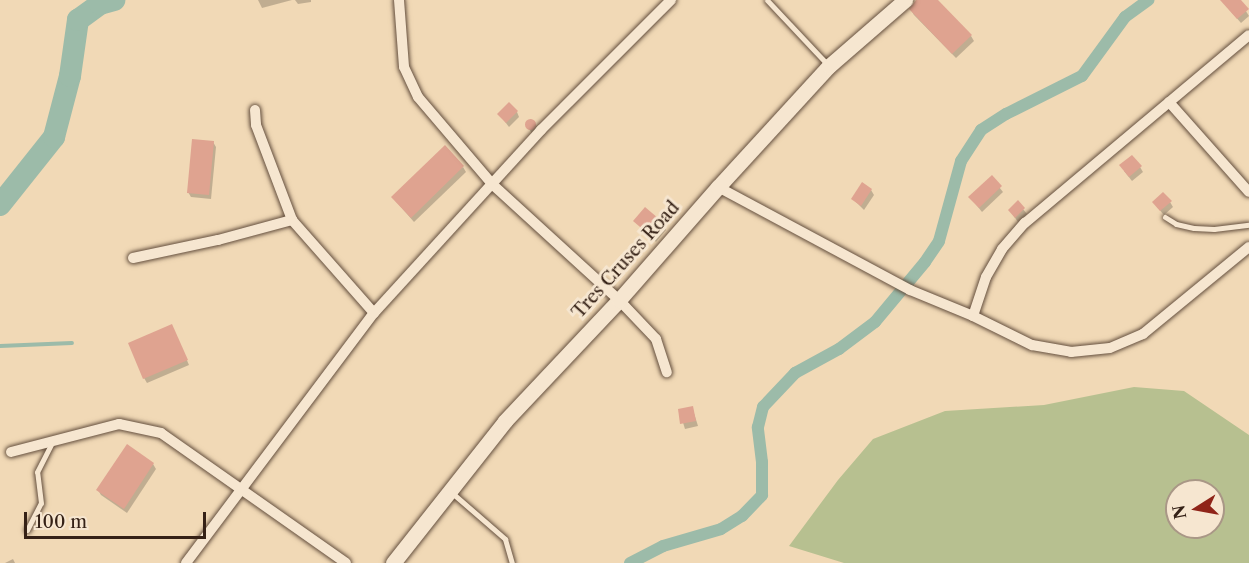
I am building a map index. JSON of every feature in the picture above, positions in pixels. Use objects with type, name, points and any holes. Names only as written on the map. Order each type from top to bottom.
[{"type":"main road","name":"Tres Cruses Road","points":[[393,563],[505,421],[619,300],[829,66],[905,0]]},
{"type":"street","points":[[399,0],[405,67],[418,97],[492,184],[619,300],[656,339],[667,372]]},
{"type":"street","points":[[186,563],[374,313],[541,130],[671,0]]},
{"type":"street","points":[[973,316],[986,276],[1002,249],[1025,223],[1249,35]]},
{"type":"street","points":[[1169,102],[1249,192]]},
{"type":"street","points":[[255,110],[256,125],[292,220],[374,313]]},
{"type":"street","points":[[718,187],[910,290],[973,316],[1032,345],[1071,352],[1110,348],[1143,334],[1249,247]]},
{"type":"street","points":[[133,258],[218,240],[292,220]]},
{"type":"street","points":[[11,452],[119,424],[161,433],[241,487],[346,563]]},
{"type":"lane","points":[[767,0],[829,66]]},
{"type":"lane","points":[[1165,217],[1176,224],[1194,228],[1214,229],[1249,225]]},
{"type":"lane","points":[[27,530],[41,503],[37,472],[53,441]]},
{"type":"lane","points":[[449,490],[505,539],[512,563]]},
{"type":"green space","points":[[1134,387],[1184,391],[1249,435],[1249,563],[844,563],[789,546],[838,480],[873,439],[945,411],[1044,405]]},
{"type":"shaded area","points":[[54,137],[1,210],[0,212],[0,205]]},
{"type":"building","points":[[916,0],[938,0],[972,35],[952,54],[909,9]]},
{"type":"building","points":[[1220,0],[1241,0],[1249,9],[1237,19]]},
{"type":"building","points":[[509,102],[518,111],[506,123],[497,114]]},
{"type":"building","points":[[530,119],[534,120],[534,128],[530,129],[526,128],[525,124],[526,120]]},
{"type":"building","points":[[192,139],[214,141],[209,195],[187,193]]},
{"type":"building","points":[[445,145],[464,166],[411,218],[391,197]]},
{"type":"building","points":[[1132,155],[1142,166],[1129,177],[1119,165]]},
{"type":"building","points":[[992,175],[1002,186],[979,208],[968,197]]},
{"type":"building","points":[[862,182],[872,189],[861,206],[851,199]]},
{"type":"building","points":[[1163,192],[1172,201],[1160,211],[1152,202]]},
{"type":"building","points":[[1018,200],[1025,208],[1015,218],[1008,210]]},
{"type":"building","points":[[645,207],[665,224],[653,238],[633,221]]},
{"type":"building","points":[[172,324],[188,360],[143,379],[128,343]]},
{"type":"building","points":[[693,406],[696,421],[680,424],[678,409]]},
{"type":"building","points":[[127,444],[154,463],[124,509],[96,490]]},
{"type":"waterway","points":[[0,205],[54,137],[70,76],[78,20],[100,4],[114,0]]},
{"type":"waterway","points":[[630,563],[663,546],[721,529],[742,516],[762,495],[762,462],[758,427],[763,407],[795,373],[839,349],[875,322],[925,262],[939,241],[961,161],[981,130],[1006,114],[1082,76],[1125,17],[1148,0]]},
{"type":"waterway","points":[[0,346],[72,343]]}]
